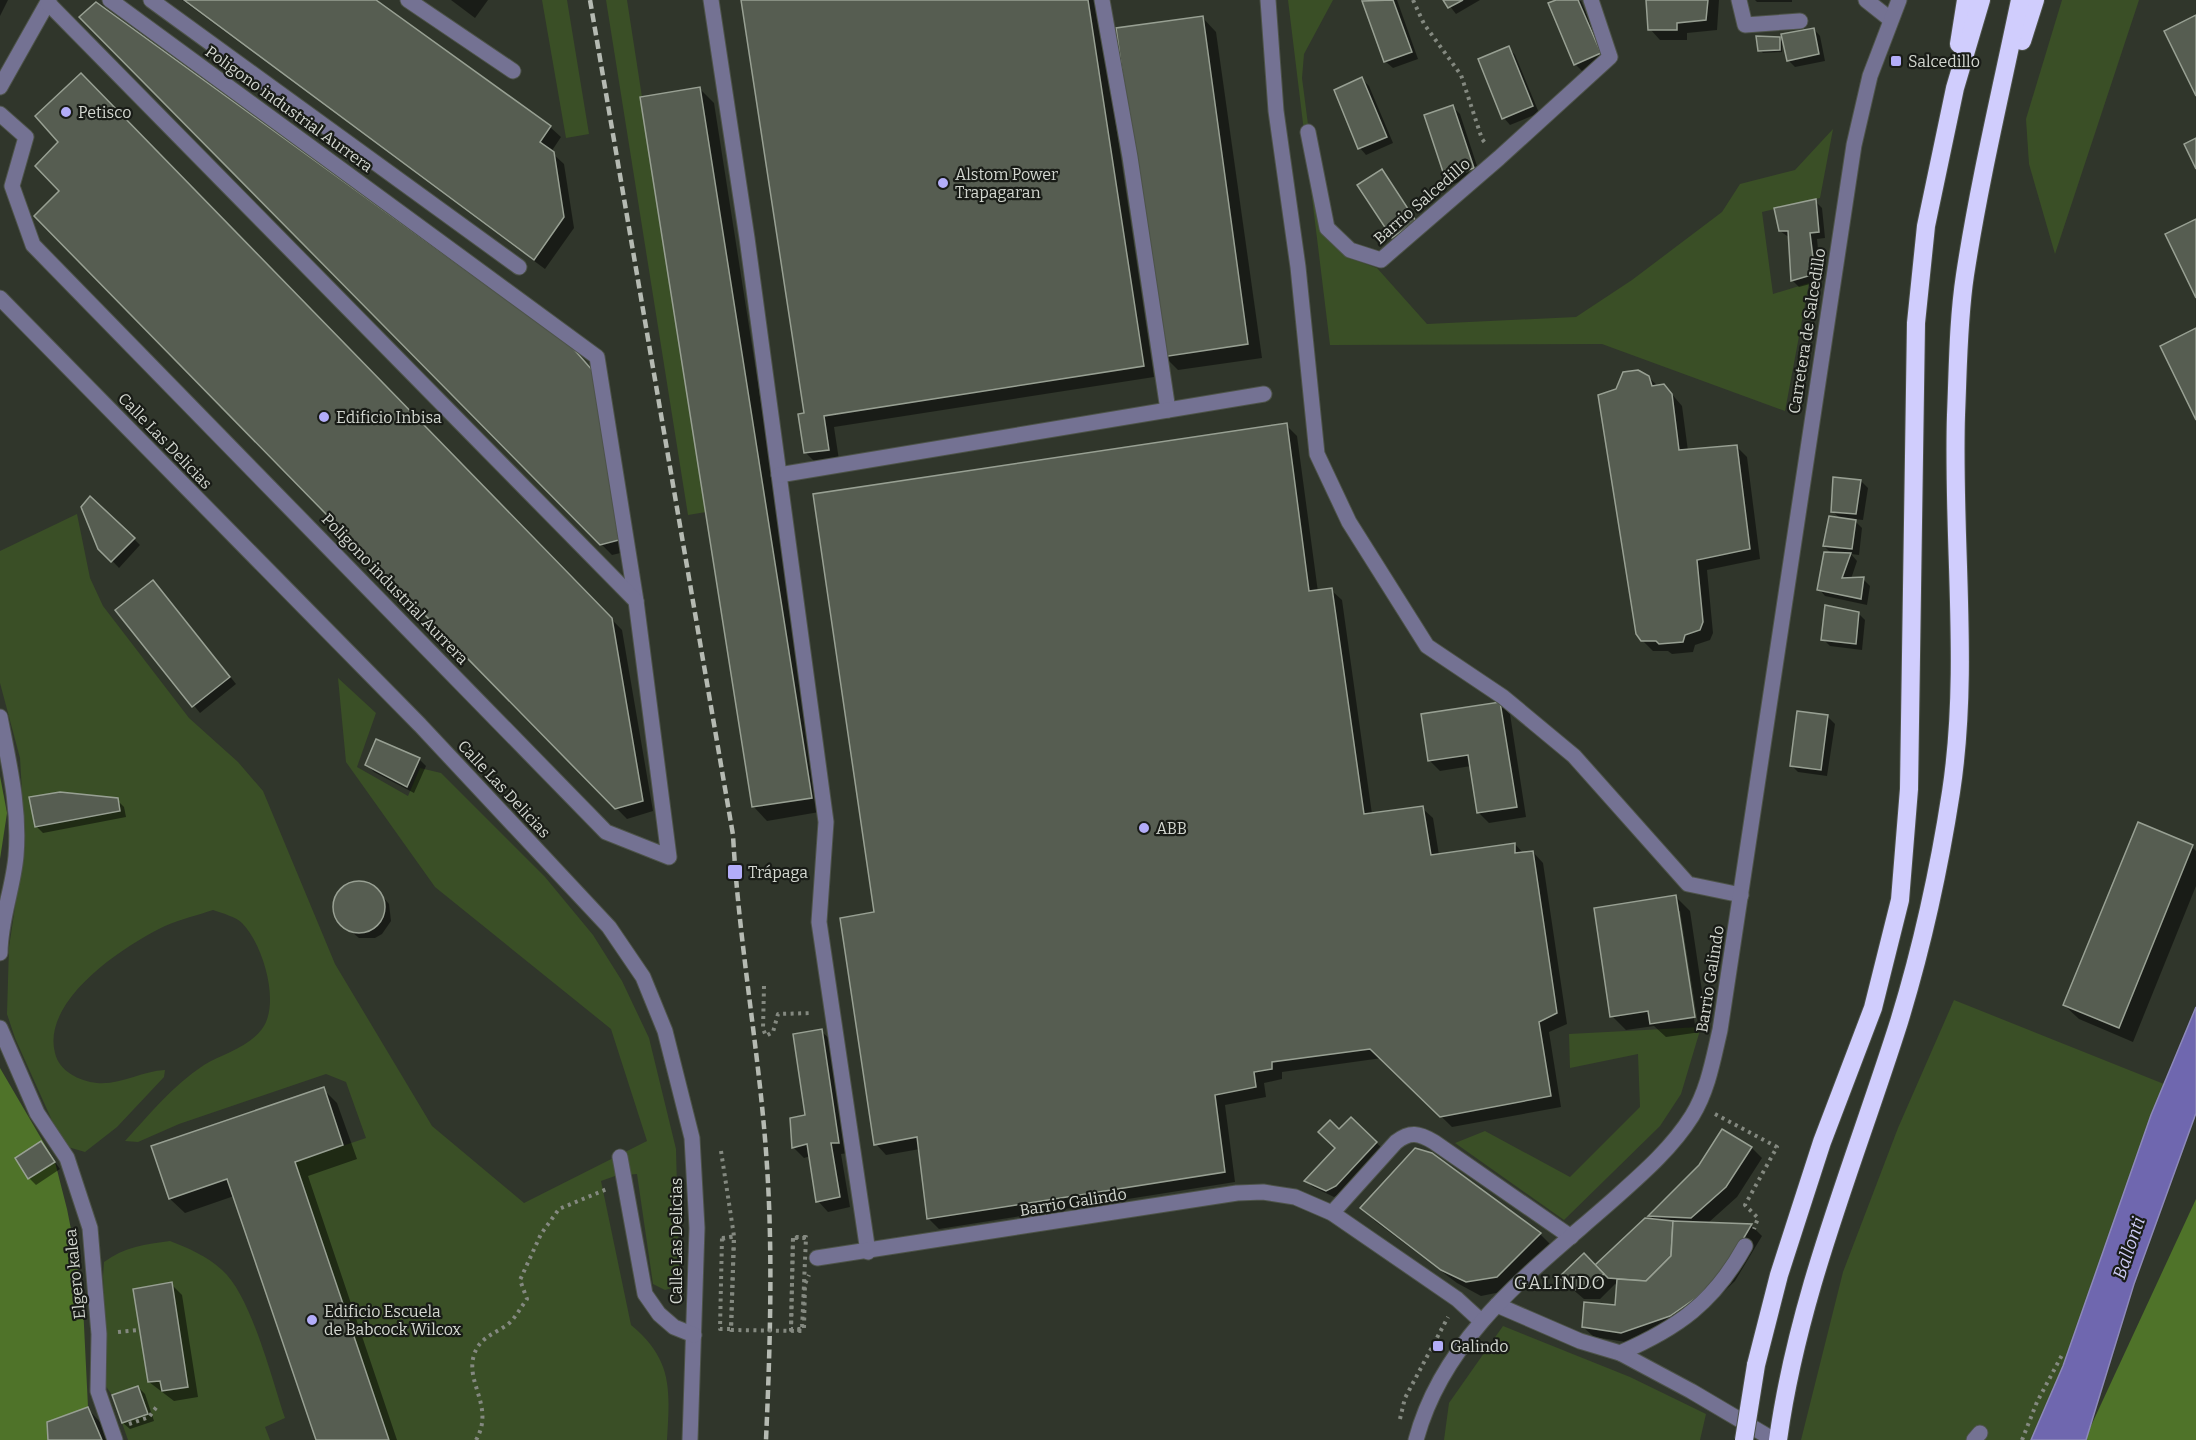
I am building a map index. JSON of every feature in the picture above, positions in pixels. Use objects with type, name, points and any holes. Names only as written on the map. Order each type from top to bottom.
[{"type":"highway","points":[[1955,88],[1966,0]]},
{"type":"highway","points":[[1744,1440],[1756,1365],[1776,1286],[1822,1142],[1873,1008],[1900,900],[1909,789],[1916,323],[1926,226],[1955,88],[1981,0]]},
{"type":"highway","points":[[1778,1440],[1798,1335],[1848,1173],[1899,1021],[1922,942],[1937,875],[1952,787],[1958,714],[1956,417],[1963,303],[1976,210],[2020,0]]},
{"type":"highway","points":[[1992,134],[2035,0]]},
{"type":"street","name":"Poligono industrial Aurrera","points":[[0,114],[26,137],[12,186],[33,245],[606,832],[669,857],[636,601],[597,357],[110,0]]},
{"type":"street","points":[[151,0],[519,267]]},
{"type":"street","points":[[408,0],[513,71]]},
{"type":"street","points":[[711,0],[826,822],[819,922],[868,1252]]},
{"type":"street","points":[[1102,0],[1130,157],[1168,410]]},
{"type":"street","points":[[1268,0],[1276,111],[1298,267],[1317,454],[1349,522],[1427,646],[1503,697],[1574,756],[1688,884],[1741,895]]},
{"type":"street","name":"Barrio Salcedillo","points":[[1308,132],[1327,228],[1350,250],[1381,260],[1499,158],[1610,57],[1591,0]]},
{"type":"street","points":[[1738,0],[1744,25],[1800,21]]},
{"type":"street","points":[[1866,0],[1890,19]]},
{"type":"street","name":"Carretera de Salcedillo","points":[[1775,674],[1854,145],[1870,76],[1899,0]]},
{"type":"street","points":[[1,82],[49,2],[636,601]]},
{"type":"street","name":"Calle Las Delicias","points":[[0,298],[420,725],[609,927],[644,977],[665,1031],[692,1138],[697,1228],[690,1440]]},
{"type":"street","points":[[779,476],[1264,394]]},
{"type":"street","name":"Barrio Galindo","points":[[1416,1440],[1421,1421],[1440,1377],[1481,1321],[1639,1177],[1679,1134],[1693,1115],[1706,1087],[1720,1030],[1775,674]]},
{"type":"street","points":[[0,717],[17,807],[16,857],[0,938],[0,953]]},
{"type":"street","name":"Elgero kalea","points":[[0,1028],[37,1113],[67,1158],[90,1228],[99,1334],[98,1391],[113,1435]]},
{"type":"street","points":[[1332,1213],[1396,1142],[1406,1135],[1415,1133],[1434,1142],[1571,1237]]},
{"type":"street","points":[[621,1157],[645,1294],[659,1314],[674,1327],[694,1335]]},
{"type":"street","name":"Barrio Galindo","points":[[817,1258],[1237,1194],[1263,1192],[1295,1197],[1332,1213],[1457,1299],[1481,1321]]},
{"type":"street","points":[[1620,1353],[1660,1336],[1690,1315],[1716,1291],[1745,1246]]},
{"type":"street","points":[[1497,1305],[1580,1341],[1620,1353],[1691,1391],[1774,1440]]},
{"type":"path","name":"Barrio Salcedillo","points":[[1413,0],[1424,24],[1461,75],[1482,140],[1499,158]]},
{"type":"path","points":[[764,986],[763,1029],[766,1036],[773,1032],[778,1014],[832,1011]]},
{"type":"path","points":[[1714,1114],[1777,1147],[1745,1205],[1758,1218],[1745,1246]]},
{"type":"path","points":[[721,1150],[734,1236],[733,1248],[733,1260],[733,1271],[732,1283],[732,1294],[731,1329],[720,1329],[722,1238],[734,1237],[733,1272],[731,1319],[731,1330]]},
{"type":"path","points":[[476,1440],[483,1407],[472,1358],[482,1340],[509,1323],[527,1299],[520,1280],[541,1234],[559,1209],[625,1182]]},
{"type":"path","points":[[719,1317],[722,1237],[734,1236]]},
{"type":"path","points":[[715,1330],[802,1331],[805,1284],[806,1237],[793,1237],[791,1330],[802,1330],[805,1284]]},
{"type":"path","points":[[2022,1440],[2037,1402],[2062,1354]]},
{"type":"path","points":[[113,1435],[149,1417],[158,1405]]},
{"type":"green space","points":[[542,0],[567,0],[589,134],[566,138]]},
{"type":"green space","points":[[606,0],[627,0],[706,512],[688,515]]},
{"type":"green space","points":[[1288,0],[1333,0],[1304,54],[1302,78],[1322,233],[1346,257],[1377,268],[1427,324],[1576,317],[1632,280],[1722,212],[1740,184],[1795,170],[1833,129],[1820,198],[1762,212],[1773,294],[1809,283],[1785,411],[1602,344],[1330,345]]},
{"type":"green space","points":[[2062,0],[2139,0],[2055,254],[2029,164],[2026,119]]},
{"type":"green space","points":[[77,514],[90,578],[103,606],[189,718],[238,762],[263,791],[335,964],[432,1126],[524,1203],[647,1141],[611,1029],[435,887],[346,762],[338,678],[376,713],[357,767],[408,796],[420,768],[441,773],[545,877],[593,935],[622,981],[649,1038],[676,1149],[679,1270],[676,1287],[665,1290],[653,1284],[637,1174],[615,1176],[601,1181],[631,1325],[655,1351],[666,1376],[669,1405],[667,1440],[389,1440],[295,1162],[366,1138],[346,1082],[326,1074],[179,1124],[138,1142],[125,1141],[162,1101],[193,1073],[250,1041],[262,1029],[270,1005],[267,974],[263,959],[250,933],[233,917],[213,910],[165,926],[129,946],[109,961],[73,995],[61,1013],[54,1033],[55,1053],[65,1070],[83,1080],[106,1083],[165,1070],[164,1077],[117,1127],[85,1152],[68,1147],[54,1125],[15,1038],[7,1014],[9,947],[25,841],[20,758],[0,683],[0,551]]},
{"type":"green space","points":[[0,776],[7,813],[0,859]]},
{"type":"green space","points":[[1954,1000],[2164,1084],[2063,1366],[2031,1440],[1801,1440],[1843,1272],[1898,1128]]},
{"type":"green space","points":[[1701,1027],[1681,1094],[1660,1126],[1564,1220],[1455,1143],[1485,1131],[1570,1177],[1640,1107],[1638,1054],[1570,1068],[1569,1034]]},
{"type":"green space","points":[[0,1068],[55,1162],[82,1285],[88,1407],[47,1422],[48,1440],[0,1440]]},
{"type":"green space","points":[[2196,1199],[2196,1440],[2086,1440],[2090,1428]]},
{"type":"green space","points":[[170,1241],[197,1253],[216,1265],[232,1282],[242,1298],[260,1339],[285,1418],[265,1427],[270,1440],[128,1440],[122,1423],[148,1414],[138,1386],[112,1395],[105,1385],[107,1362],[104,1262],[127,1250]]},
{"type":"green space","points":[[1503,1326],[1630,1377],[1706,1414],[1700,1440],[1444,1440],[1449,1403]]},
{"type":"water","name":"Ballonti","points":[[2196,1007],[2196,1113],[2134,1284],[2086,1440],[2031,1440],[2063,1366],[2151,1115]]},
{"type":"building","points":[[184,0],[376,0],[551,126],[540,142],[554,152],[564,217],[534,260]]},
{"type":"building","name":"Alstom Power Trapagaran","points":[[741,0],[1088,0],[1144,366],[824,416],[829,450],[804,453],[798,414],[804,413]]},
{"type":"building","points":[[1393,0],[1412,52],[1384,62],[1362,1]]},
{"type":"building","points":[[1443,0],[1463,0],[1448,8]]},
{"type":"building","points":[[1556,0],[1578,0],[1601,53],[1574,65],[1548,3]]},
{"type":"building","points":[[1646,0],[1708,0],[1706,20],[1677,23],[1677,30],[1648,30]]},
{"type":"building","points":[[96,2],[571,346],[593,371],[619,540],[600,545],[79,17]]},
{"type":"building","points":[[2196,15],[2196,96],[2164,31]]},
{"type":"building","points":[[1203,16],[1248,344],[1162,357],[1116,28]]},
{"type":"building","points":[[1814,28],[1819,54],[1787,61],[1781,34]]},
{"type":"building","points":[[1756,36],[1780,37],[1780,50],[1758,51]]},
{"type":"building","points":[[1509,46],[1533,106],[1502,119],[1478,59]]},
{"type":"building","name":"Edificio Inbisa","points":[[81,73],[612,618],[643,801],[615,809],[34,216],[59,191],[35,166],[58,142],[35,116]]},
{"type":"building","points":[[1362,77],[1387,137],[1358,149],[1334,90]]},
{"type":"building","points":[[700,87],[812,798],[752,807],[640,97]]},
{"type":"building","points":[[1453,105],[1474,168],[1445,178],[1424,115]]},
{"type":"building","points":[[2196,138],[2196,169],[2184,144]]},
{"type":"building","points":[[1382,169],[1416,221],[1392,238],[1357,185]]},
{"type":"building","points":[[1816,199],[1819,232],[1810,233],[1815,274],[1791,281],[1788,231],[1779,231],[1774,208]]},
{"type":"building","points":[[2196,219],[2196,298],[2165,234]]},
{"type":"building","points":[[2196,328],[2196,420],[2160,346]]},
{"type":"building","points":[[1638,370],[1649,376],[1652,386],[1664,384],[1672,394],[1679,450],[1737,445],[1750,549],[1697,560],[1703,622],[1700,630],[1685,635],[1683,642],[1659,644],[1656,641],[1641,641],[1636,634],[1598,395],[1616,389],[1623,372]]},
{"type":"building","name":"ABB","points":[[1287,423],[1309,591],[1332,588],[1364,814],[1423,806],[1431,855],[1515,843],[1515,853],[1533,851],[1557,1013],[1539,1022],[1551,1096],[1440,1117],[1370,1049],[1272,1062],[1272,1069],[1254,1072],[1256,1087],[1215,1095],[1225,1172],[927,1219],[917,1137],[874,1145],[840,918],[874,912],[813,494]]},
{"type":"building","points":[[1833,477],[1861,480],[1856,514],[1831,512]]},
{"type":"building","points":[[90,496],[135,538],[111,562],[98,549],[81,507]]},
{"type":"building","points":[[1829,516],[1856,520],[1852,549],[1823,546]]},
{"type":"building","points":[[1824,552],[1851,553],[1842,578],[1864,577],[1861,599],[1817,590]]},
{"type":"building","points":[[153,580],[230,677],[192,707],[115,610]]},
{"type":"building","points":[[1825,605],[1859,612],[1856,644],[1821,640]]},
{"type":"building","points":[[1500,702],[1517,807],[1477,813],[1468,755],[1428,761],[1421,714]]},
{"type":"building","points":[[1797,711],[1828,715],[1821,770],[1790,766]]},
{"type":"building","points":[[376,739],[420,758],[407,787],[365,765]]},
{"type":"building","points":[[60,792],[118,798],[120,811],[35,827],[29,797]]},
{"type":"building","points":[[2138,822],[2193,845],[2119,1028],[2063,1005]]},
{"type":"building","points":[[359,881],[369,883],[377,889],[383,897],[385,907],[383,917],[377,925],[369,931],[359,933],[349,931],[341,925],[335,917],[333,907],[335,897],[341,889],[349,883]]},
{"type":"building","points":[[1676,895],[1695,1017],[1650,1024],[1648,1011],[1610,1017],[1594,908]]},
{"type":"building","points":[[822,1029],[839,1143],[831,1143],[840,1197],[816,1202],[807,1144],[792,1148],[790,1118],[805,1115],[793,1034]]},
{"type":"building","name":"Edificio Escuela de Babcock Wilcox","points":[[324,1087],[343,1145],[295,1162],[389,1440],[316,1440],[227,1179],[169,1199],[151,1146]]},
{"type":"building","points":[[1351,1117],[1377,1142],[1336,1186],[1326,1191],[1304,1181],[1335,1148],[1318,1132],[1330,1120],[1339,1129]]},
{"type":"building","points":[[1722,1129],[1752,1147],[1726,1187],[1691,1218],[1648,1216],[1699,1165]]},
{"type":"building","points":[[41,1141],[55,1162],[28,1179],[15,1158]]},
{"type":"building","points":[[1415,1148],[1432,1153],[1541,1233],[1497,1277],[1466,1282],[1441,1270],[1360,1208]]},
{"type":"building","points":[[1645,1218],[1673,1221],[1671,1256],[1646,1281],[1608,1278],[1595,1265]]},
{"type":"building","points":[[1673,1221],[1752,1224],[1725,1270],[1696,1298],[1670,1316],[1621,1333],[1582,1327],[1584,1302],[1615,1305],[1617,1279],[1646,1281],[1671,1256]]},
{"type":"building","points":[[1584,1253],[1604,1274],[1589,1288],[1572,1290],[1559,1277]]},
{"type":"building","points":[[172,1282],[188,1387],[162,1391],[160,1381],[148,1382],[133,1289]]},
{"type":"building","points":[[138,1386],[148,1414],[122,1423],[112,1395]]},
{"type":"building","points":[[88,1407],[102,1440],[48,1440],[47,1422]]},
{"type":"railway","points":[[590,0],[733,835],[767,1166],[770,1303],[766,1440]]},
{"type":"place","name":"Salcedillo","points":[[1896,61]]},
{"type":"place","name":"Petisco","points":[[66,112]]},
{"type":"place","name":"Alstom Power Trapagaran","points":[[943,183]]},
{"type":"place","name":"Edificio Inbisa","points":[[324,417]]},
{"type":"place","name":"ABB","points":[[1144,828]]},
{"type":"place","name":"Trápaga","points":[[735,872]]},
{"type":"place","name":"Edificio Escuela de Babcock Wilcox","points":[[312,1320]]},
{"type":"place","name":"Galindo","points":[[1438,1346]]},
{"type":"district","name":"GALINDO","points":[[1560,1283]]}]
